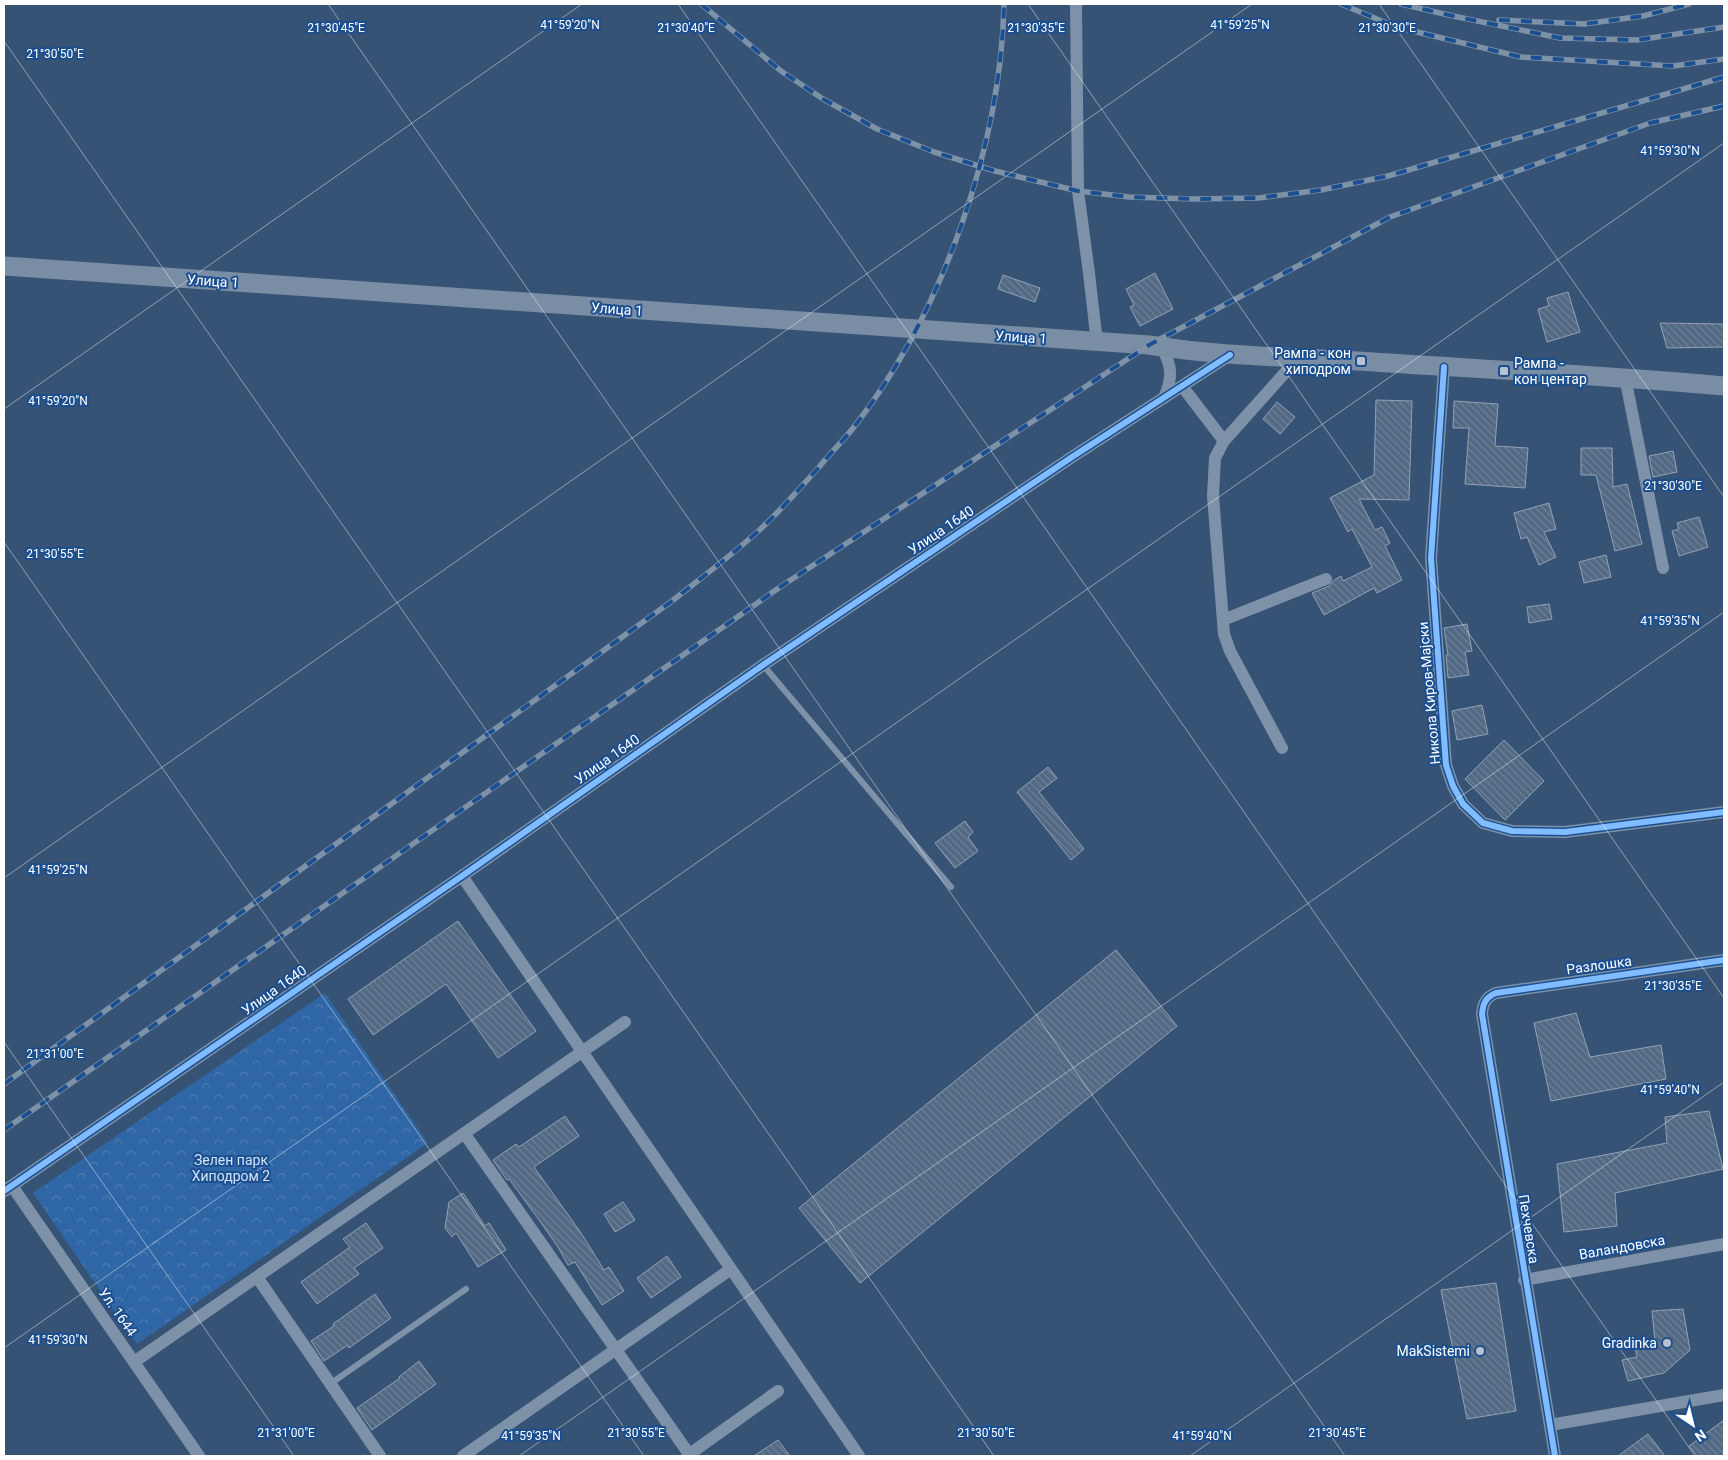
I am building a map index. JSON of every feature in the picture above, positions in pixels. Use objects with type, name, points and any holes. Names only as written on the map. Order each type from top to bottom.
[{"type":"main road","name":"Улица 1","points":[[4,266],[1097,342],[1230,355],[1625,377],[1724,386]]},
{"type":"street","points":[[1076,4],[1078,191],[1097,342]]},
{"type":"street","points":[[1162,347],[1168,359],[1171,372],[1170,384],[1164,398]]},
{"type":"street","name":"Улица 1640","points":[[8,1189],[462,876],[763,665],[1072,458],[1230,355]]},
{"type":"street","points":[[1282,748],[1230,651],[1224,634],[1213,496],[1215,458],[1224,441],[1299,358]]},
{"type":"street","name":"Никола Киров-Мајски","points":[[1444,367],[1431,558],[1446,765],[1453,786],[1463,804],[1483,823],[1512,831],[1565,832],[1724,812]]},
{"type":"street","points":[[1625,377],[1663,568]]},
{"type":"street","points":[[1182,386],[1224,441]]},
{"type":"street","points":[[1223,620],[1326,579]]},
{"type":"street","points":[[462,876],[857,1455]]},
{"type":"street","name":"Разлошка","points":[[1483,1006],[1490,996],[1496,993],[1724,960]]},
{"type":"street","name":"Пехчевска","points":[[1483,1006],[1482,1014],[1524,1280],[1555,1456]]},
{"type":"street","points":[[134,1362],[625,1022]]},
{"type":"street","points":[[464,1134],[688,1455],[778,1391]]},
{"type":"street","name":"Ул. 1644","points":[[8,1189],[134,1362],[199,1456]]},
{"type":"street","name":"Валандовска","points":[[1524,1280],[1724,1244]]},
{"type":"street","points":[[463,1456],[731,1269]]},
{"type":"street","points":[[257,1277],[380,1456]]},
{"type":"street","points":[[1550,1425],[1724,1395]]},
{"type":"lane","points":[[763,665],[951,887]]},
{"type":"lane","points":[[330,1384],[466,1289]]},
{"type":"green space","name":"Зелен парк Хиподром 2","points":[[325,993],[428,1143],[137,1344],[33,1193]]},
{"type":"building","points":[[1155,273],[1173,309],[1140,326],[1130,307],[1134,305],[1126,289]]},
{"type":"building","points":[[1003,275],[1040,288],[1035,302],[998,289]]},
{"type":"building","points":[[1568,292],[1580,332],[1547,342],[1538,309],[1549,306],[1547,298]]},
{"type":"building","points":[[1660,323],[1724,324],[1724,347],[1667,348]]},
{"type":"building","points":[[1376,400],[1412,401],[1409,500],[1359,499],[1375,530],[1382,527],[1390,543],[1385,546],[1402,580],[1377,593],[1374,588],[1324,615],[1312,593],[1329,586],[1341,576],[1343,581],[1372,567],[1352,529],[1348,532],[1330,498],[1374,475]]},
{"type":"building","points":[[1454,401],[1498,404],[1495,446],[1528,448],[1525,488],[1465,484],[1469,428],[1453,428]]},
{"type":"building","points":[[1277,402],[1295,417],[1280,434],[1263,419]]},
{"type":"building","points":[[1581,448],[1612,448],[1613,487],[1627,484],[1642,544],[1615,551],[1596,475],[1581,475]]},
{"type":"building","points":[[1673,451],[1677,472],[1653,477],[1649,456]]},
{"type":"building","points":[[1549,503],[1556,529],[1544,532],[1556,557],[1539,565],[1527,537],[1521,539],[1514,513]]},
{"type":"building","points":[[1699,517],[1708,547],[1679,556],[1672,531],[1679,529],[1677,523]]},
{"type":"building","points":[[1606,555],[1611,577],[1584,583],[1579,562]]},
{"type":"building","points":[[1549,604],[1552,619],[1529,623],[1527,607]]},
{"type":"building","points":[[1467,624],[1472,651],[1465,652],[1469,675],[1448,678],[1446,655],[1448,655],[1444,628]]},
{"type":"building","points":[[1482,705],[1488,734],[1457,740],[1452,711]]},
{"type":"building","points":[[1504,740],[1544,781],[1505,820],[1465,779]]},
{"type":"building","points":[[1048,767],[1057,778],[1039,792],[1084,849],[1071,860],[1017,792]]},
{"type":"building","points":[[965,821],[973,832],[968,837],[978,851],[955,868],[935,843]]},
{"type":"building","points":[[458,921],[536,1031],[498,1058],[446,984],[373,1035],[348,999]]},
{"type":"building","points":[[1116,950],[1177,1026],[860,1283],[799,1208]]},
{"type":"building","points":[[1576,1013],[1590,1057],[1661,1045],[1666,1079],[1551,1101],[1534,1023]]},
{"type":"building","points":[[1709,1111],[1723,1169],[1615,1193],[1617,1226],[1564,1232],[1557,1164],[1667,1143],[1665,1117]]},
{"type":"building","points":[[565,1116],[579,1136],[534,1167],[581,1233],[604,1270],[609,1267],[624,1291],[602,1305],[575,1262],[568,1265],[537,1217],[493,1160],[516,1144],[519,1147]]},
{"type":"building","points":[[463,1193],[485,1226],[489,1223],[506,1250],[478,1267],[456,1233],[452,1237],[445,1228],[449,1202]]},
{"type":"building","points":[[623,1202],[635,1220],[615,1232],[604,1214]]},
{"type":"building","points":[[366,1223],[383,1248],[354,1268],[359,1274],[317,1304],[301,1282],[350,1247],[343,1239]]},
{"type":"building","points":[[667,1256],[681,1277],[651,1298],[637,1278]]},
{"type":"building","name":"MakSistemi","points":[[1496,1283],[1516,1411],[1467,1419],[1441,1290]]},
{"type":"building","points":[[375,1294],[391,1318],[349,1348],[348,1345],[324,1361],[311,1341],[334,1326],[333,1324]]},
{"type":"building","name":"Gradinka","points":[[1683,1309],[1690,1350],[1664,1373],[1628,1381],[1622,1360],[1637,1357],[1635,1346],[1655,1341],[1652,1311]]},
{"type":"building","points":[[419,1361],[436,1384],[372,1430],[357,1408],[400,1378]]},
{"type":"building","points":[[1724,1420],[1724,1456],[1697,1456],[1689,1446]]},
{"type":"building","points":[[1648,1434],[1665,1456],[1618,1456]]},
{"type":"building","points":[[778,1440],[790,1456],[754,1456]]},
{"type":"railway","points":[[701,4],[781,71],[823,99],[877,129],[934,152],[995,171],[1078,191],[1129,197],[1258,198],[1321,190],[1388,176],[1724,77]]},
{"type":"railway","points":[[4,1084],[672,601],[745,543],[788,501],[853,429],[888,379],[916,330],[941,278],[962,224],[979,169],[992,113],[1000,58],[1004,4]]},
{"type":"railway","points":[[1341,4],[1396,27],[1521,57],[1673,66],[1724,59]]},
{"type":"railway","points":[[1401,4],[1560,38],[1637,40],[1724,27]]},
{"type":"railway","points":[[1499,20],[1584,24],[1643,16],[1689,4]]},
{"type":"railway","points":[[4,1130],[783,585],[1149,345],[1390,217],[1650,123],[1724,106]]},
{"type":"cycle path","points":[[4,1191],[462,876],[763,665],[1072,457],[1230,355]]},
{"type":"cycle path","points":[[1444,367],[1431,558],[1446,765],[1453,786],[1463,804],[1483,823],[1512,831],[1565,832],[1724,812]]},
{"type":"cycle path","points":[[1555,1456],[1482,1014],[1484,1004],[1490,996],[1496,993],[1724,960]]},
{"type":"place","name":"Рампа - кон хиподром","points":[[1361,361]]},
{"type":"place","name":"Рампа - кон центар","points":[[1504,371]]},
{"type":"place","name":"Gradinka","points":[[1667,1343]]},
{"type":"place","name":"MakSistemi","points":[[1480,1351]]}]
